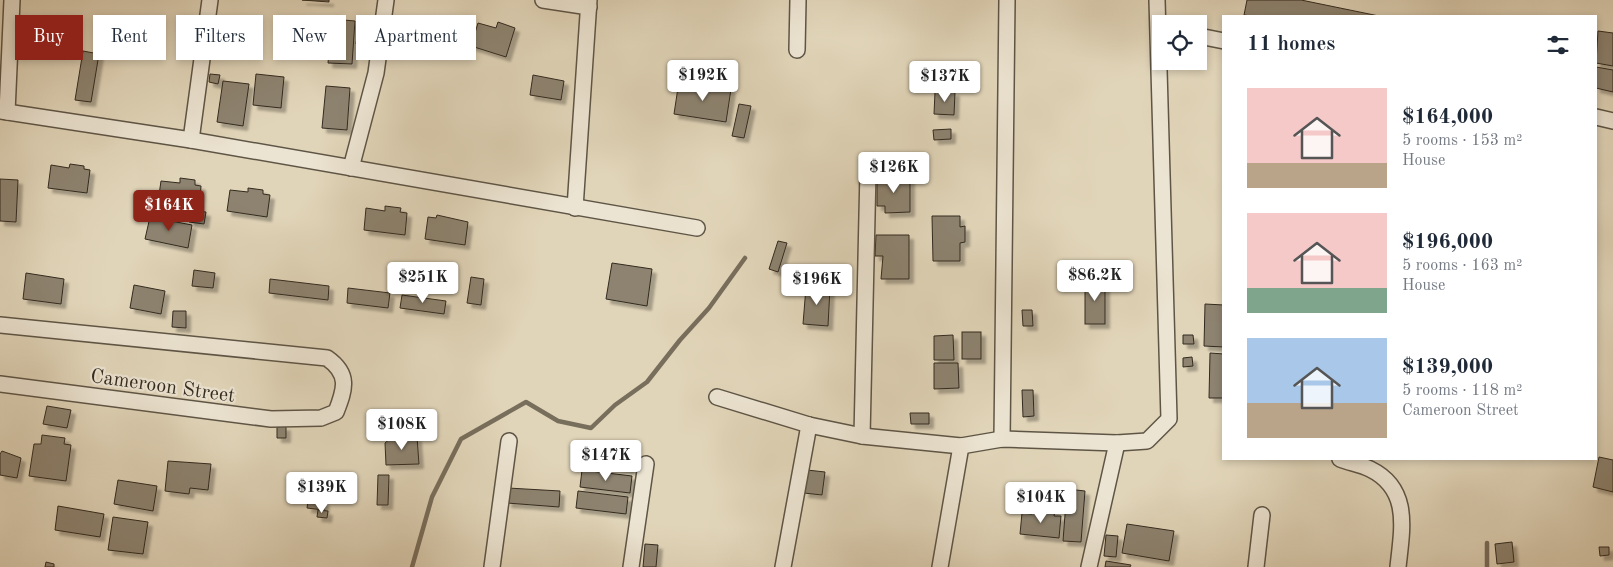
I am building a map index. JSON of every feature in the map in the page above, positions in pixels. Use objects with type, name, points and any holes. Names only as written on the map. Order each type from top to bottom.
[{"type":"street","points":[[12,0],[4,112],[191,140],[697,228]]},
{"type":"street","points":[[191,140],[210,0]]},
{"type":"street","points":[[350,168],[376,73],[386,0]]},
{"type":"street","points":[[544,0],[589,3],[575,208]]},
{"type":"street","points":[[797,50],[798,0]]},
{"type":"street","points":[[1002,439],[1007,0]]},
{"type":"street","points":[[1157,0],[1158,15]]},
{"type":"street","points":[[1207,38],[1222,41]]},
{"type":"street","points":[[717,397],[809,425],[862,436],[961,446],[1002,439],[1117,444],[1147,441],[1169,419],[1160,70]]},
{"type":"street","points":[[1597,117],[1613,121]]},
{"type":"street","points":[[862,436],[868,171]]},
{"type":"street","name":"Cameroon Street","points":[[0,325],[327,358],[339,367],[344,380],[336,412],[320,418],[271,419],[0,384]]},
{"type":"street","points":[[783,567],[809,425]]},
{"type":"street","points":[[492,567],[510,441]]},
{"type":"street","points":[[1089,567],[1117,444]]},
{"type":"street","points":[[940,567],[961,446]]},
{"type":"street","points":[[1343,460],[1370,469],[1384,478],[1397,493],[1402,510],[1403,525],[1398,567]]},
{"type":"street","points":[[631,567],[646,464]]},
{"type":"street","points":[[1256,567],[1262,515]]},
{"type":"building","points":[[302,0],[329,0],[329,2]]},
{"type":"building","points":[[1247,0],[1301,0],[1374,15],[1244,15]]},
{"type":"building","points":[[346,20],[355,21],[352,64],[328,63],[328,60],[346,60]]},
{"type":"building","points":[[498,22],[515,28],[506,57],[476,48],[478,23],[496,28]]},
{"type":"building","points":[[1598,31],[1613,33],[1613,66],[1597,63]]},
{"type":"building","points":[[83,51],[93,53],[93,60],[98,60],[91,102],[75,100]]},
{"type":"building","points":[[1597,67],[1613,70],[1613,92],[1597,88]]},
{"type":"building","points":[[676,69],[699,71],[698,79],[676,77]]},
{"type":"building","points":[[210,74],[220,75],[218,84],[209,82]]},
{"type":"building","points":[[256,74],[284,77],[281,108],[253,105]]},
{"type":"building","points":[[533,75],[564,81],[561,100],[530,95]]},
{"type":"building","points":[[223,81],[249,84],[243,126],[217,122]]},
{"type":"building","points":[[679,81],[731,89],[726,122],[674,114]]},
{"type":"building","points":[[326,86],[350,88],[347,130],[322,128]]},
{"type":"building","points":[[935,92],[955,92],[954,115],[934,114]]},
{"type":"building","points":[[739,104],[751,106],[744,138],[732,136]]},
{"type":"building","points":[[951,129],[951,139],[934,140],[933,130]]},
{"type":"building","points":[[70,164],[84,166],[84,169],[90,170],[87,193],[48,188],[51,165],[69,168]]},
{"type":"building","points":[[884,175],[910,175],[910,212],[885,213],[885,206],[877,206],[877,181],[884,180]]},
{"type":"building","points":[[180,178],[195,180],[195,185],[201,186],[199,207],[158,202],[161,181],[180,183]]},
{"type":"building","points":[[0,179],[18,180],[16,222],[0,221]]},
{"type":"building","points":[[248,188],[263,190],[263,194],[270,195],[267,217],[227,211],[230,190],[248,192]]},
{"type":"building","points":[[385,206],[401,208],[400,212],[407,213],[405,235],[364,230],[366,208],[385,211]]},
{"type":"building","points":[[191,210],[206,212],[204,224],[189,222]]},
{"type":"building","points":[[437,215],[468,222],[465,245],[425,239],[428,217],[436,218]]},
{"type":"building","points":[[932,216],[960,216],[960,227],[965,226],[965,242],[960,243],[960,261],[933,261]]},
{"type":"building","points":[[150,217],[192,225],[188,248],[145,239]]},
{"type":"building","points":[[876,235],[909,235],[909,279],[881,279],[883,256],[875,256]]},
{"type":"building","points":[[778,241],[787,243],[778,272],[769,269]]},
{"type":"building","points":[[612,263],[652,269],[647,306],[606,299]]},
{"type":"building","points":[[194,270],[215,273],[213,288],[192,286]]},
{"type":"building","points":[[26,273],[64,279],[61,304],[23,299]]},
{"type":"building","points":[[471,277],[484,279],[481,305],[467,303]]},
{"type":"building","points":[[270,279],[329,286],[328,300],[269,293]]},
{"type":"building","points":[[1085,281],[1105,281],[1105,324],[1085,324]]},
{"type":"building","points":[[134,285],[165,291],[161,314],[130,308]]},
{"type":"building","points":[[806,287],[830,288],[828,326],[803,324]]},
{"type":"building","points":[[348,288],[390,293],[388,308],[347,303]]},
{"type":"building","points":[[402,295],[446,301],[444,314],[400,308]]},
{"type":"building","points":[[1205,304],[1222,305],[1222,347],[1204,346]]},
{"type":"building","points":[[1022,310],[1032,310],[1033,326],[1023,326]]},
{"type":"building","points":[[173,311],[186,311],[186,328],[172,327]]},
{"type":"building","points":[[962,332],[981,332],[981,359],[962,359]]},
{"type":"building","points":[[953,335],[954,360],[934,360],[934,336]]},
{"type":"building","points":[[1183,335],[1193,335],[1194,344],[1183,344]]},
{"type":"building","points":[[1210,353],[1222,354],[1222,398],[1209,398]]},
{"type":"building","points":[[1192,357],[1193,366],[1183,367],[1183,358]]},
{"type":"building","points":[[934,363],[958,363],[959,388],[934,389]]},
{"type":"building","points":[[1022,390],[1033,390],[1034,416],[1023,417]]},
{"type":"building","points":[[47,406],[71,410],[67,428],[43,424]]},
{"type":"building","points":[[910,413],[929,413],[929,424],[911,424]]},
{"type":"building","points":[[286,426],[286,438],[277,438],[277,427]]},
{"type":"building","points":[[42,435],[65,438],[64,444],[71,445],[66,481],[29,476],[34,444],[41,444]]},
{"type":"building","points":[[417,437],[419,464],[386,465],[385,443],[391,438]]},
{"type":"building","points":[[597,449],[632,453],[630,469],[596,466]]},
{"type":"building","points":[[2,451],[21,458],[17,478],[0,475],[0,454]]},
{"type":"building","points":[[1599,457],[1613,460],[1613,492],[1593,487]]},
{"type":"building","points":[[168,461],[211,464],[208,490],[190,488],[189,494],[165,491]]},
{"type":"building","points":[[582,470],[632,476],[630,493],[580,487]]},
{"type":"building","points":[[807,470],[825,472],[822,495],[804,493]]},
{"type":"building","points":[[378,475],[389,475],[388,505],[377,505]]},
{"type":"building","points":[[118,480],[157,486],[153,511],[114,504]]},
{"type":"building","points":[[508,488],[560,491],[559,507],[507,503]]},
{"type":"building","points":[[1067,489],[1085,491],[1081,542],[1063,541]]},
{"type":"building","points":[[578,491],[628,497],[626,514],[576,508]]},
{"type":"building","points":[[308,500],[325,502],[324,510],[307,508]]},
{"type":"building","points":[[58,506],[104,514],[100,537],[55,530]]},
{"type":"building","points":[[1032,509],[1055,511],[1054,516],[1061,516],[1059,538],[1020,534],[1022,513],[1032,514]]},
{"type":"building","points":[[318,510],[328,511],[327,518],[317,517]]},
{"type":"building","points":[[113,517],[148,522],[143,554],[108,550]]},
{"type":"building","points":[[1127,524],[1174,531],[1169,561],[1122,553]]},
{"type":"building","points":[[1106,535],[1118,536],[1116,557],[1104,556]]},
{"type":"building","points":[[1512,542],[1514,562],[1497,564],[1495,544]]},
{"type":"building","points":[[645,544],[658,545],[656,567],[643,567]]},
{"type":"building","points":[[1599,547],[1609,547],[1609,555],[1600,556]]},
{"type":"building","points":[[1106,561],[1131,565],[1130,567],[1105,567]]},
{"type":"building","points":[[46,562],[54,564],[54,567],[45,567]]},
{"type":"waterway","points":[[412,567],[432,497],[461,439],[526,402],[558,421],[591,428],[615,405],[647,382],[680,340],[709,308],[745,258]]},
{"type":"waterway","points":[[1487,543],[1487,567]]}]
